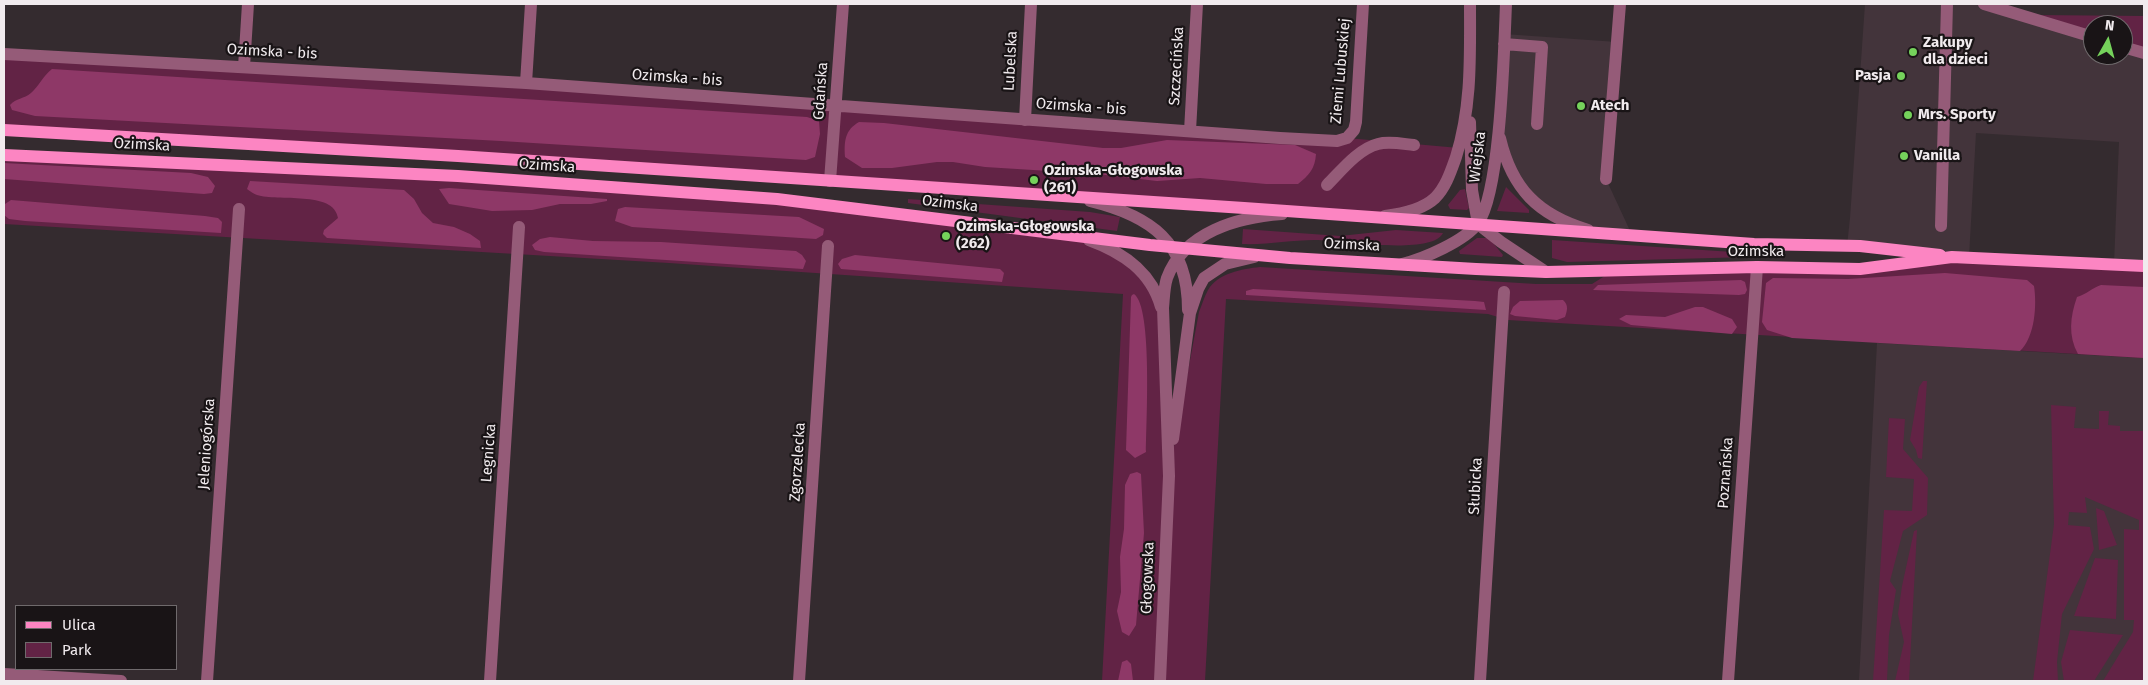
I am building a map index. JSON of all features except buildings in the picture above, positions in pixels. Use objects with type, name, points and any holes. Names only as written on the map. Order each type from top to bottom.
[{"type":"main road","name":"Ozimska","points":[[4,130],[448,155],[1754,244],[1860,246],[1952,257],[2144,266]]},
{"type":"main road","name":"Ozimska","points":[[4,155],[458,176],[777,199],[1170,247],[1260,256],[1546,272],[1757,267],[1860,269],[1952,257]]},
{"type":"street","points":[[244,67],[248,4]]},
{"type":"street","points":[[526,83],[531,4]]},
{"type":"street","name":"Gdańska","points":[[830,181],[843,4]]},
{"type":"street","name":"Lubelska","points":[[1025,120],[1031,4]]},
{"type":"street","name":"Szczecińska","points":[[1190,131],[1197,4]]},
{"type":"street","name":"Ziemi Lubuskiej","points":[[1347,138],[1354,130],[1356,122],[1363,4]]},
{"type":"street","name":"Wiejska","points":[[1374,217],[1415,210],[1426,204],[1442,189],[1449,175],[1458,148],[1469,92],[1470,4]]},
{"type":"street","name":"Wiejska","points":[[1478,224],[1490,191],[1498,129],[1506,4]]},
{"type":"street","points":[[1606,179],[1620,4]]},
{"type":"street","points":[[1941,226],[1947,4]]},
{"type":"street","points":[[1984,4],[2083,34]]},
{"type":"street","points":[[1504,44],[1542,47],[1537,124]]},
{"type":"street","name":"Ozimska - bis","points":[[4,54],[526,83],[1337,141],[1347,138]]},
{"type":"street","points":[[1469,92],[1472,190],[1478,224],[1546,272]]},
{"type":"street","points":[[1498,129],[1506,160],[1526,196],[1561,219],[1597,233]]},
{"type":"street","points":[[1347,138],[1362,152]]},
{"type":"street","points":[[1327,185],[1362,152],[1380,143],[1414,145]]},
{"type":"street","points":[[1071,197],[1110,207],[1147,222],[1170,247],[1178,260],[1188,248],[1208,233],[1236,221],[1271,215],[1329,214]]},
{"type":"street","name":"Jeleniogórska","points":[[207,681],[239,209]]},
{"type":"street","points":[[1399,264],[1419,259],[1451,244],[1478,224]]},
{"type":"street","name":"Legnicka","points":[[490,681],[519,227]]},
{"type":"street","name":"Głogowska","points":[[1078,236],[1113,250],[1130,260],[1144,274],[1158,297],[1164,323]]},
{"type":"street","name":"Zgorzelecka","points":[[799,681],[828,246]]},
{"type":"street","name":"Głogowska","points":[[1168,476],[1195,295],[1204,278],[1234,260],[1260,256]]},
{"type":"street","name":"Głogowska","points":[[1160,681],[1168,476],[1164,323],[1166,284],[1178,260]]},
{"type":"street","name":"Głogowska","points":[[1178,260],[1186,286],[1188,306],[1187,343]]},
{"type":"street","name":"Poznańska","points":[[1728,681],[1757,267]]},
{"type":"street","name":"Słubicka","points":[[1480,681],[1504,292]]},
{"type":"street","points":[[4,674],[121,681]]},
{"type":"shaded area","points":[[1865,4],[1984,4],[2083,34],[2083,65],[2133,65],[2133,50],[2144,53],[2144,266],[2114,264],[2119,142],[1976,133],[1969,257],[1847,246]]},
{"type":"shaded area","points":[[1504,34],[1617,42],[1606,179],[1632,235],[1597,233],[1534,202],[1502,145]]},
{"type":"shaded area","points":[[52,69],[807,117],[819,121],[820,134],[815,157],[806,160],[501,141],[35,116],[12,110],[10,105],[31,93]]},
{"type":"shaded area","points":[[859,122],[884,123],[1103,148],[1121,148],[1167,140],[1295,145],[1316,154],[1311,171],[1298,184],[1266,184],[1200,178],[1157,181],[1097,174],[985,167],[953,162],[937,162],[892,168],[862,168],[845,157],[846,136],[854,125]]},
{"type":"shaded area","points":[[4,163],[191,173],[208,177],[215,186],[212,193],[204,194],[4,179]]},
{"type":"shaded area","points":[[250,181],[404,190],[414,199],[422,213],[433,223],[454,227],[470,234],[480,241],[481,248],[327,238],[323,234],[324,230],[338,218],[334,209],[316,200],[257,195],[247,189]]},
{"type":"shaded area","points":[[449,188],[607,199],[607,201],[591,204],[560,204],[532,210],[492,211],[449,204],[439,189]]},
{"type":"shaded area","points":[[11,200],[218,218],[222,222],[221,233],[9,219],[4,215],[5,204]]},
{"type":"shaded area","points":[[625,207],[799,217],[824,229],[823,235],[816,239],[632,227],[615,221],[618,209]]},
{"type":"shaded area","points":[[550,237],[593,241],[661,242],[796,251],[806,261],[803,269],[535,250],[532,245],[540,239]]},
{"type":"shaded area","points":[[855,255],[1000,269],[1004,273],[1002,282],[841,269],[838,264],[842,259]]},
{"type":"shaded area","points":[[1945,273],[2027,280],[2034,286],[2034,320],[2029,338],[2020,351],[1792,338],[1767,330],[1762,322],[1766,283],[1773,278],[1848,279]]},
{"type":"shaded area","points":[[1741,280],[1745,282],[1747,290],[1745,294],[1739,295],[1593,290],[1598,285]]},
{"type":"shaded area","points":[[2101,285],[2144,287],[2144,358],[2078,354],[2071,333],[2077,297]]},
{"type":"shaded area","points":[[1253,289],[1475,301],[1484,302],[1486,310],[1246,295],[1246,291]]},
{"type":"shaded area","points":[[1134,294],[1140,303],[1144,321],[1147,368],[1146,452],[1135,458],[1126,450],[1131,297]]},
{"type":"shaded area","points":[[1563,300],[1567,306],[1566,315],[1557,320],[1510,314],[1513,307],[1520,301]]},
{"type":"shaded area","points":[[1695,307],[1703,307],[1732,319],[1737,327],[1732,334],[1631,325],[1619,319],[1626,315],[1665,317]]},
{"type":"shaded area","points":[[1877,343],[2144,358],[2144,681],[1859,681]]},
{"type":"shaded area","points":[[1137,472],[1141,474],[1144,533],[1136,625],[1129,636],[1122,632],[1117,611],[1121,592],[1120,557],[1124,529],[1125,485],[1130,474]]},
{"type":"shaded area","points":[[1127,660],[1131,664],[1133,681],[1118,681],[1122,662]]},
{"type":"green space","points":[[2036,15],[2083,15],[2083,33]]},
{"type":"green space","points":[[2133,16],[2144,16],[2144,53],[2133,50]]},
{"type":"green space","points":[[4,54],[1347,138],[1459,148],[1434,198],[1389,215],[4,130]]},
{"type":"green space","points":[[4,155],[777,199],[1078,236],[1108,247],[1157,295],[1169,473],[1199,312],[1205,295],[1212,284],[1224,276],[1260,267],[1536,284],[1592,284],[1611,272],[1860,269],[1952,257],[2144,266],[2144,358],[1508,320],[1488,314],[1226,299],[1205,681],[1102,681],[1123,294],[669,263],[4,224]]},
{"type":"green space","points":[[1506,187],[1529,210],[1529,213],[1497,211]]},
{"type":"green space","points":[[1465,189],[1469,208],[1467,210],[1450,209],[1448,205],[1460,190]]},
{"type":"green space","points":[[908,199],[1090,212],[1120,217],[1117,231],[908,203]]},
{"type":"green space","points":[[1243,229],[1340,236],[1396,230],[1443,233],[1435,240],[1422,244],[1404,245],[1315,240],[1242,244]]},
{"type":"green space","points":[[1477,238],[1489,238],[1503,255],[1502,257],[1460,254],[1459,251]]},
{"type":"green space","points":[[1552,240],[1748,253],[1748,257],[1567,262],[1552,258]]},
{"type":"green space","points":[[1923,381],[1927,381],[1922,459],[1918,458],[1910,440],[1919,387]]},
{"type":"green space","points":[[2051,405],[2076,407],[2074,428],[2099,429],[2099,411],[2109,411],[2108,425],[2120,426],[2120,431],[2144,431],[2144,681],[2103,681],[2133,632],[2134,620],[2124,620],[2124,529],[2139,530],[2139,520],[2085,497],[2087,513],[2069,512],[2068,525],[2090,527],[2094,549],[2062,614],[2057,662],[2058,681],[2033,681],[2054,524]]},
{"type":"green space","points":[[1889,418],[1905,419],[1903,449],[1928,478],[1927,515],[1903,531],[1890,581],[1896,590],[1889,635],[1887,681],[1873,681],[1884,510],[1912,511],[1914,479],[1886,477]]},
{"type":"green space","points":[[2096,508],[2104,511],[2117,545],[2099,550]]},
{"type":"green space","points":[[1917,530],[1909,681],[1895,681],[1904,642],[1898,614],[1902,586],[1914,531]]},
{"type":"green space","points":[[2095,558],[2118,560],[2116,619],[2074,616]]},
{"type":"green space","points":[[2070,630],[2123,635],[2094,681],[2064,681],[2061,662]]},
{"type":"place","name":"Zakupy dla dzieci","points":[[1913,52]]},
{"type":"place","name":"Pasja","points":[[1901,76]]},
{"type":"place","name":"Atech","points":[[1581,106]]},
{"type":"place","name":"Mrs. Sporty","points":[[1908,115]]},
{"type":"place","name":"Vanilla","points":[[1904,156]]},
{"type":"place","name":"Ozimska-Głogowska (261)","points":[[1034,180]]},
{"type":"place","name":"Ozimska-Głogowska (262)","points":[[946,236]]}]
